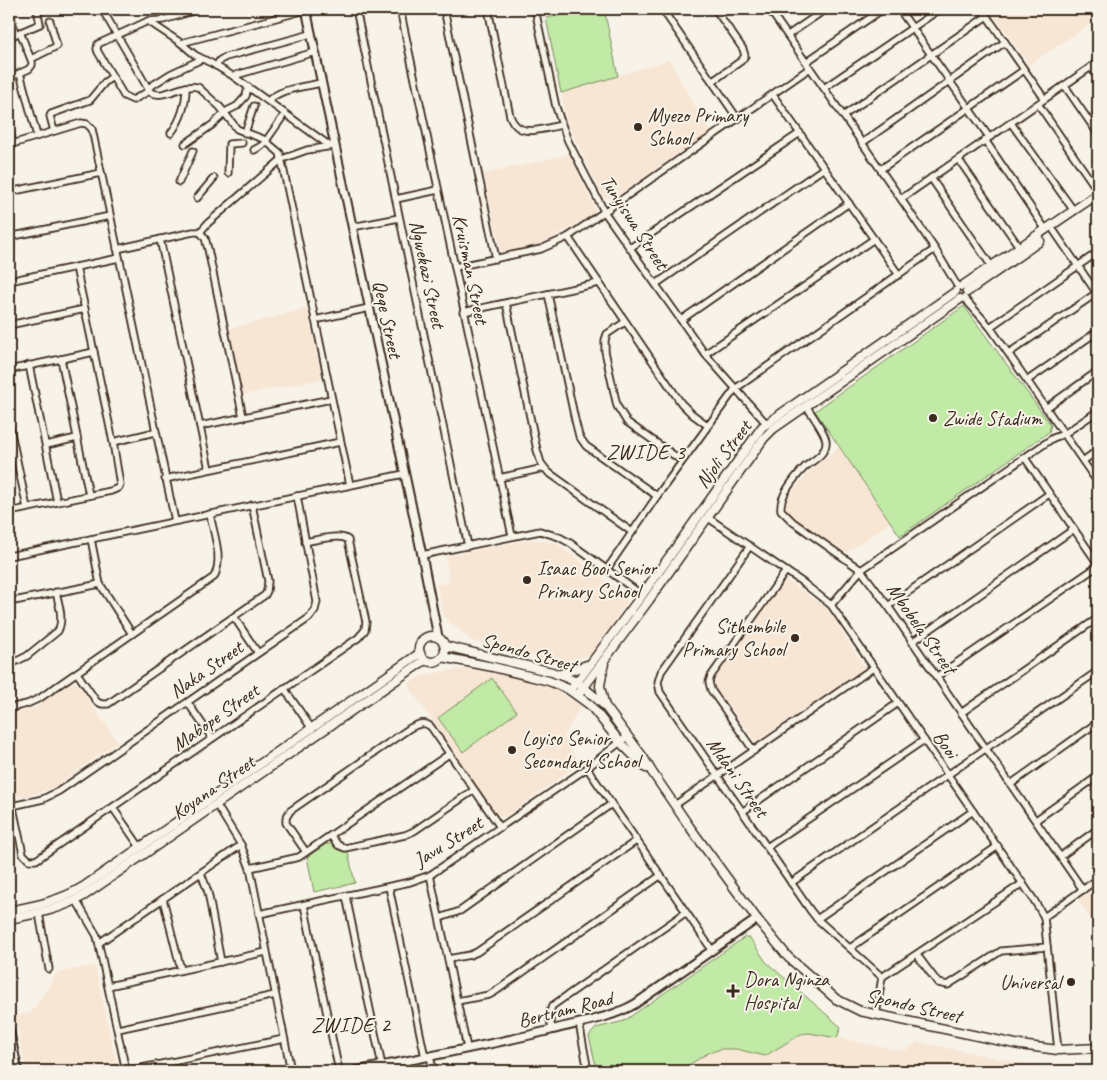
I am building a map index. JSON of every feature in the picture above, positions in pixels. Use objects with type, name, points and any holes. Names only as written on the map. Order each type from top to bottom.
[{"type":"main road","name":"Njoli Street","points":[[574,692],[584,687],[649,600],[764,438],[773,429],[916,330],[992,267],[1050,231],[1098,192]]},
{"type":"main road","name":"Njoli Street","points":[[574,692],[576,682],[642,595],[766,423],[1098,199]]},
{"type":"main road","points":[[432,636],[438,637],[445,646],[442,657],[434,662],[423,657],[419,647],[423,639],[432,636]]},
{"type":"main road","name":"Spondo Street","points":[[445,646],[558,674],[584,687],[605,706],[644,757],[675,805],[757,918],[788,957],[836,999],[860,1012],[1020,1045],[1058,1050],[1098,1048]]},
{"type":"main road","name":"Koyana Street","points":[[9,911],[50,902],[71,894],[312,729],[423,657]]},
{"type":"main road","name":"Koyana Street","points":[[9,920],[39,913],[76,900],[127,867],[423,657]]},
{"type":"main road","name":"Spondo Street","points":[[442,657],[468,661],[548,681],[574,692],[600,716],[620,742],[652,772]]},
{"type":"main road","points":[[605,659],[600,686],[605,706]]},
{"type":"main road","points":[[558,674],[590,664]]},
{"type":"street","points":[[9,9],[17,33],[32,62]]},
{"type":"street","points":[[9,37],[40,24],[37,9]]},
{"type":"street","points":[[102,9],[152,93],[159,94],[186,87],[198,87],[216,103],[235,128],[265,140],[279,151],[350,484]]},
{"type":"street","points":[[175,9],[176,16]]},
{"type":"street","points":[[200,9],[163,20],[148,21],[100,42],[97,46],[98,52],[124,96],[133,100],[170,74],[202,59]]},
{"type":"street","points":[[181,43],[306,9]]},
{"type":"street","name":"Qeqe Street","points":[[306,9],[333,146],[352,227],[438,637]]},
{"type":"street","name":"Ngwekazi Street","points":[[356,9],[468,546]]},
{"type":"street","name":"Kruisman Street","points":[[400,9],[512,536]]},
{"type":"street","points":[[444,9],[496,259]]},
{"type":"street","points":[[488,9],[510,116],[515,125],[524,131],[562,125]]},
{"type":"street","name":"Tunyiswa Street","points":[[535,9],[556,107],[562,125],[568,141],[605,213],[705,354],[766,423]]},
{"type":"street","points":[[662,9],[738,119]]},
{"type":"street","points":[[713,82],[742,61],[745,56],[743,49],[715,9]]},
{"type":"street","points":[[769,9],[902,199],[961,292],[1009,353],[1098,483]]},
{"type":"street","points":[[788,35],[826,9]]},
{"type":"street","points":[[806,62],[883,9]]},
{"type":"street","points":[[899,9],[969,108],[987,139],[1050,231],[1079,266],[1098,293],[1009,353]]},
{"type":"street","points":[[824,88],[940,9]]},
{"type":"street","points":[[982,9],[1044,98]]},
{"type":"street","points":[[843,116],[987,16]]},
{"type":"street","points":[[9,78],[28,69],[32,62],[57,46],[50,20]]},
{"type":"street","points":[[148,21],[181,43],[195,56],[233,76],[333,146]]},
{"type":"street","points":[[216,66],[220,60],[226,57],[311,34]]},
{"type":"street","points":[[862,143],[1005,42]]},
{"type":"street","points":[[233,76],[315,52]]},
{"type":"street","points":[[902,199],[1098,62]]},
{"type":"street","points":[[455,268],[542,249],[568,237],[605,213],[810,68]]},
{"type":"street","points":[[1091,68],[1098,78]]},
{"type":"street","points":[[881,169],[1024,70]]},
{"type":"street","points":[[20,73],[37,136]]},
{"type":"street","points":[[54,131],[51,114],[90,100],[105,82],[112,77]]},
{"type":"street","points":[[268,101],[277,94],[321,83]]},
{"type":"street","points":[[1065,86],[1098,134]]},
{"type":"street","points":[[171,133],[179,123],[180,114],[185,104],[186,87]]},
{"type":"street","points":[[185,144],[212,125],[224,113],[237,106],[246,96],[248,87]]},
{"type":"street","points":[[774,94],[899,275]]},
{"type":"street","points":[[1038,104],[1098,192]]},
{"type":"street","points":[[245,133],[254,106]]},
{"type":"street","points":[[254,150],[263,145],[282,118]]},
{"type":"street","points":[[9,129],[11,144],[81,123],[89,125],[93,134],[175,521]]},
{"type":"street","points":[[1011,123],[1074,211]]},
{"type":"street","points":[[630,248],[800,132]]},
{"type":"street","points":[[228,173],[229,144],[242,143]]},
{"type":"street","points":[[117,249],[200,232],[282,159],[302,152],[333,146]]},
{"type":"street","points":[[179,182],[193,151]]},
{"type":"street","points":[[958,160],[1020,248]]},
{"type":"street","points":[[656,284],[824,168]]},
{"type":"street","points":[[9,192],[101,173]]},
{"type":"street","points":[[197,198],[214,178]]},
{"type":"street","points":[[931,178],[992,267]]},
{"type":"street","points":[[396,199],[438,190]]},
{"type":"street","points":[[681,320],[849,204]]},
{"type":"street","points":[[9,237],[110,216]]},
{"type":"street","points":[[352,227],[399,218]]},
{"type":"street","points":[[200,232],[205,238],[208,249],[243,417]]},
{"type":"street","points":[[568,237],[682,403],[707,426]]},
{"type":"street","points":[[160,239],[209,469]]},
{"type":"street","points":[[705,354],[874,239]]},
{"type":"street","points":[[607,569],[682,460],[735,390],[935,249]]},
{"type":"street","points":[[990,327],[1098,252]]},
{"type":"street","points":[[9,281],[119,258]]},
{"type":"street","points":[[9,512],[115,489],[120,484],[76,267]]},
{"type":"street","points":[[463,312],[599,283]]},
{"type":"street","points":[[548,294],[579,436],[583,443],[591,450],[657,496]]},
{"type":"street","points":[[506,303],[537,450],[544,468],[632,532]]},
{"type":"street","points":[[315,320],[369,308]]},
{"type":"street","points":[[9,325],[84,309]]},
{"type":"street","points":[[625,322],[610,332],[605,340],[605,351],[616,406],[626,422],[682,460]]},
{"type":"street","points":[[1028,380],[1098,331]]},
{"type":"street","points":[[9,370],[94,352]]},
{"type":"street","points":[[61,359],[89,495]]},
{"type":"street","points":[[29,365],[57,502]]},
{"type":"street","points":[[1046,408],[1098,371]]},
{"type":"street","points":[[200,426],[331,399]]},
{"type":"street","name":"Mbobela Street","points":[[807,407],[824,436],[826,445],[820,455],[805,468],[785,495],[781,503],[781,510],[793,522],[861,570],[888,606],[1083,890]]},
{"type":"street","points":[[831,605],[861,570],[1052,438],[1064,434],[1098,411]]},
{"type":"street","points":[[9,423],[27,508]]},
{"type":"street","points":[[113,442],[156,432]]},
{"type":"street","points":[[46,445],[77,438]]},
{"type":"street","points":[[165,479],[340,442]]},
{"type":"street","points":[[1083,461],[1098,450]]},
{"type":"street","points":[[936,678],[1098,565],[1025,458]]},
{"type":"street","points":[[499,478],[544,468]]},
{"type":"street","points":[[9,556],[404,474]]},
{"type":"street","points":[[888,606],[1049,494]]},
{"type":"street","name":"Naka Street","points":[[12,806],[54,794],[305,621],[315,610],[317,602],[296,496]]},
{"type":"street","points":[[77,673],[97,702],[108,704],[265,595],[268,586],[252,505]]},
{"type":"street","points":[[9,708],[27,704],[40,698],[214,577],[218,567],[218,558],[210,514]]},
{"type":"street","name":"Booi","points":[[707,516],[814,590],[831,605],[1023,882],[1044,917],[1058,1050]]},
{"type":"street","points":[[912,642],[1074,530]]},
{"type":"street","points":[[422,555],[536,531],[552,534],[570,543],[642,595]]},
{"type":"street","name":"Mabope Street","points":[[9,789],[23,854],[27,859],[40,858],[363,634],[366,627],[348,540],[345,537],[339,536],[306,542]]},
{"type":"street","points":[[91,539],[100,584],[132,634]]},
{"type":"street","name":"Mdani Street","points":[[750,546],[659,677],[660,692],[818,919],[882,977]]},
{"type":"street","points":[[754,751],[711,690],[709,682],[786,571]]},
{"type":"street","points":[[9,602],[100,584]]},
{"type":"street","points":[[9,664],[27,656],[58,631],[61,626],[61,617],[56,592]]},
{"type":"street","points":[[234,617],[258,653]]},
{"type":"street","points":[[961,714],[1098,618]]},
{"type":"street","points":[[675,805],[873,668]]},
{"type":"street","points":[[792,883],[1098,671]]},
{"type":"street","points":[[284,688],[312,729]]},
{"type":"street","points":[[188,703],[212,738]]},
{"type":"street","points":[[742,812],[898,703]]},
{"type":"street","points":[[1011,784],[1098,722]]},
{"type":"street","points":[[306,852],[288,826],[286,818],[290,811],[420,723],[427,724],[436,734],[500,827]]},
{"type":"street","name":"Javu Street","points":[[259,914],[389,887],[430,875],[587,768],[628,736]]},
{"type":"street","points":[[767,847],[924,740]]},
{"type":"street","points":[[250,868],[289,860],[306,852],[449,754]]},
{"type":"street","points":[[587,768],[610,805],[712,950]]},
{"type":"street","points":[[1036,820],[1098,776]]},
{"type":"street","points":[[331,836],[338,845],[345,848],[405,835],[414,831],[474,790]]},
{"type":"street","points":[[216,804],[241,845],[250,868],[291,1071]]},
{"type":"street","points":[[440,918],[460,911],[610,805]]},
{"type":"street","points":[[113,808],[140,848]]},
{"type":"street","points":[[818,919],[973,811]]},
{"type":"street","points":[[1061,856],[1098,829]]},
{"type":"street","points":[[448,959],[470,955],[482,948],[636,841]]},
{"type":"street","points":[[99,943],[241,845]]},
{"type":"street","points":[[850,948],[998,846]]},
{"type":"street","points":[[201,873],[208,892],[221,962]]},
{"type":"street","points":[[430,875],[467,1048]]},
{"type":"street","points":[[457,1001],[489,995],[496,991],[660,876]]},
{"type":"street","points":[[1044,917],[1098,879]]},
{"type":"street","points":[[876,1015],[882,977],[1023,882]]},
{"type":"street","points":[[389,887],[427,1056],[433,1071]]},
{"type":"street","points":[[346,896],[382,1066]]},
{"type":"street","points":[[163,899],[181,970]]},
{"type":"street","points":[[76,900],[95,930],[99,943],[127,1071],[284,1038]]},
{"type":"street","points":[[304,905],[339,1071]]},
{"type":"street","points":[[39,913],[49,969]]},
{"type":"street","points":[[552,1029],[549,1013],[552,1006],[685,913]]},
{"type":"street","name":"Bertram Road","points":[[355,1071],[605,1018],[626,1009],[757,918]]},
{"type":"street","points":[[917,955],[938,983],[948,985],[1001,951],[1047,947]]},
{"type":"street","points":[[108,986],[266,952]]},
{"type":"street","points":[[118,1029],[275,995]]},
{"type":"street","points":[[579,1024],[588,1071]]},
{"type":"street","points":[[9,1029],[18,1071]]},
{"type":"shaded area","points":[[989,9],[1098,9],[1098,19],[1029,65]]},
{"type":"shaded area","name":"Myezo Primary School","points":[[669,60],[710,132],[612,199],[603,197],[567,122],[561,93]]},
{"type":"shaded area","points":[[569,154],[597,212],[542,244],[501,253],[484,174]]},
{"type":"shaded area","points":[[307,308],[322,379],[243,395],[229,329]]},
{"type":"shaded area","points":[[839,447],[891,522],[846,553],[787,514],[785,502],[810,470]]},
{"type":"shaded area","points":[[533,539],[556,543],[627,596],[627,603],[591,654],[561,665],[472,641],[443,616],[437,583],[449,584],[446,556]]},
{"type":"shaded area","name":"Sithembile Primary School","points":[[785,579],[827,608],[865,668],[756,742],[715,688],[715,678]]},
{"type":"shaded area","name":"Loyiso Senior Secondary School","points":[[470,669],[505,675],[554,688],[581,706],[564,737],[580,763],[505,817],[497,815],[407,684],[421,676],[450,670]]},
{"type":"shaded area","points":[[70,682],[77,683],[118,742],[51,789],[19,797],[13,793],[9,770],[9,714],[35,708]]},
{"type":"shaded area","points":[[1098,887],[1098,931],[1078,900]]},
{"type":"shaded area","name":"Dora Nginza Hospital","points":[[745,937],[750,938],[766,962],[841,1027],[838,1038],[904,1051],[918,1042],[1061,1071],[597,1071],[589,1037],[596,1028],[624,1021]]},
{"type":"shaded area","points":[[95,965],[118,1071],[26,1071],[15,1016],[31,1013],[57,973]]},
{"type":"green space","points":[[594,9],[604,9],[618,76],[561,93],[546,18]]},
{"type":"green space","name":"Zwide Stadium","points":[[964,306],[1051,425],[1049,432],[900,536],[815,411]]},
{"type":"green space","points":[[492,678],[517,712],[463,752],[438,718]]},
{"type":"green space","points":[[326,844],[332,844],[339,850],[348,852],[355,883],[314,892],[307,857]]},
{"type":"green space","name":"Dora Nginza Hospital","points":[[745,937],[750,938],[766,962],[841,1027],[837,1038],[809,1033],[801,1034],[765,1056],[736,1049],[721,1049],[708,1053],[679,1071],[597,1071],[589,1036],[596,1028],[624,1021]]},
{"type":"place","name":"Myezo Primary School","points":[[638,127]]},
{"type":"place","name":"Zwide Stadium","points":[[933,418]]},
{"type":"place","name":"Isaac Booi Senior Primary School","points":[[527,580]]},
{"type":"place","name":"Sithembile Primary School","points":[[795,638]]},
{"type":"place","name":"Loyiso Senior Secondary School","points":[[512,750]]},
{"type":"place","name":"Universal","points":[[1071,982]]},
{"type":"place","name":"Dora Nginza Hospital","points":[[733,991]]},
{"type":"district","name":"ZWIDE 3","points":[[646,452]]},
{"type":"district","name":"ZWIDE 2","points":[[351,1025]]}]
